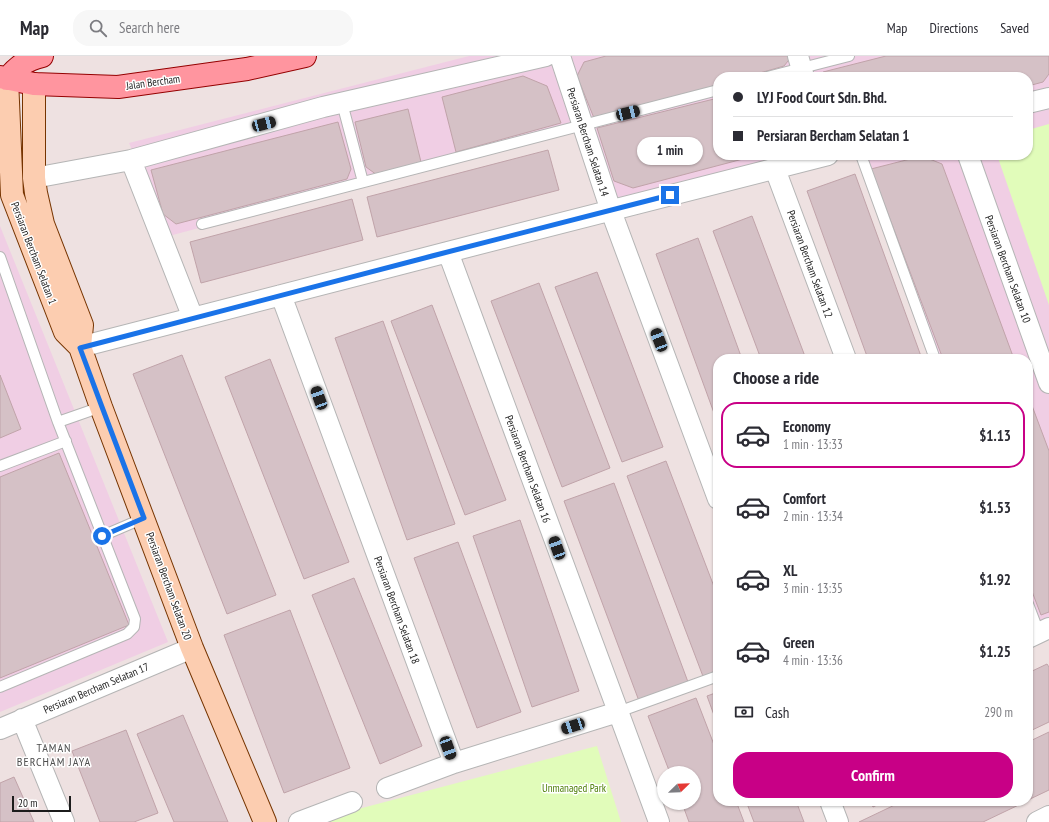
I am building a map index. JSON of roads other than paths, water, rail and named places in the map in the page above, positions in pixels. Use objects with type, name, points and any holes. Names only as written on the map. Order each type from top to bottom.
[{"type":"main road","name":"Jalan Bercham","points":[[3,78],[34,84],[118,87],[247,69],[305,56]]},
{"type":"main road","points":[[3,78],[30,58],[34,84]]},
{"type":"street","points":[[6,195],[35,185],[342,103],[546,56]]},
{"type":"street","name":"Persiaran Bercham Selatan 14","points":[[560,56],[611,211],[713,486]]},
{"type":"street","name":"Persiaran Bercham Selatan 1","points":[[3,78],[6,195],[65,332],[80,348]]},
{"type":"street","name":"Persiaran Bercham Selatan 1","points":[[34,84],[35,185],[43,224],[82,325],[80,348]]},
{"type":"street","points":[[1033,102],[1049,98]]},
{"type":"street","points":[[131,160],[193,318]]},
{"type":"street","points":[[80,348],[808,160]]},
{"type":"street","name":"Persiaran Bercham Selatan 10","points":[[970,160],[1049,383]]},
{"type":"street","name":"Persiaran Bercham Selatan 12","points":[[775,169],[844,354]]},
{"type":"street","name":"Persiaran Bercham Selatan 16","points":[[448,252],[658,822]]},
{"type":"street","name":"Persiaran Bercham Selatan 18","points":[[281,295],[454,763]]},
{"type":"street","name":"Persiaran Bercham Selatan 20","points":[[80,348],[192,648],[265,822]]},
{"type":"street","name":"Persiaran Bercham Selatan 17","points":[[0,729],[192,648]]},
{"type":"street","points":[[387,788],[454,763],[618,712]]},
{"type":"street","points":[[22,719],[64,822]]},
{"type":"street","points":[[299,822],[352,802]]},
{"type":"street","points":[[832,806],[838,822]]},
{"type":"street","points":[[1037,822],[1049,816]]},
{"type":"lane","points":[[784,72],[849,56]]},
{"type":"lane","points":[[202,224],[713,91]]},
{"type":"lane","points":[[342,103],[363,182]]},
{"type":"lane","points":[[863,160],[934,354]]},
{"type":"lane","points":[[0,258],[58,422],[135,619],[134,627],[127,634],[0,687]]},
{"type":"lane","points":[[58,422],[102,407]]},
{"type":"lane","points":[[0,466],[66,441]]},
{"type":"lane","points":[[102,536],[144,518]]},
{"type":"lane","points":[[1033,617],[1039,633]]},
{"type":"lane","points":[[618,712],[713,678]]},
{"type":"district","name":"TAMAN BERCHAM JAYA","points":[[54,754]]},
{"type":"park label","name":"Unmanaged Park","points":[[574,788]]}]
